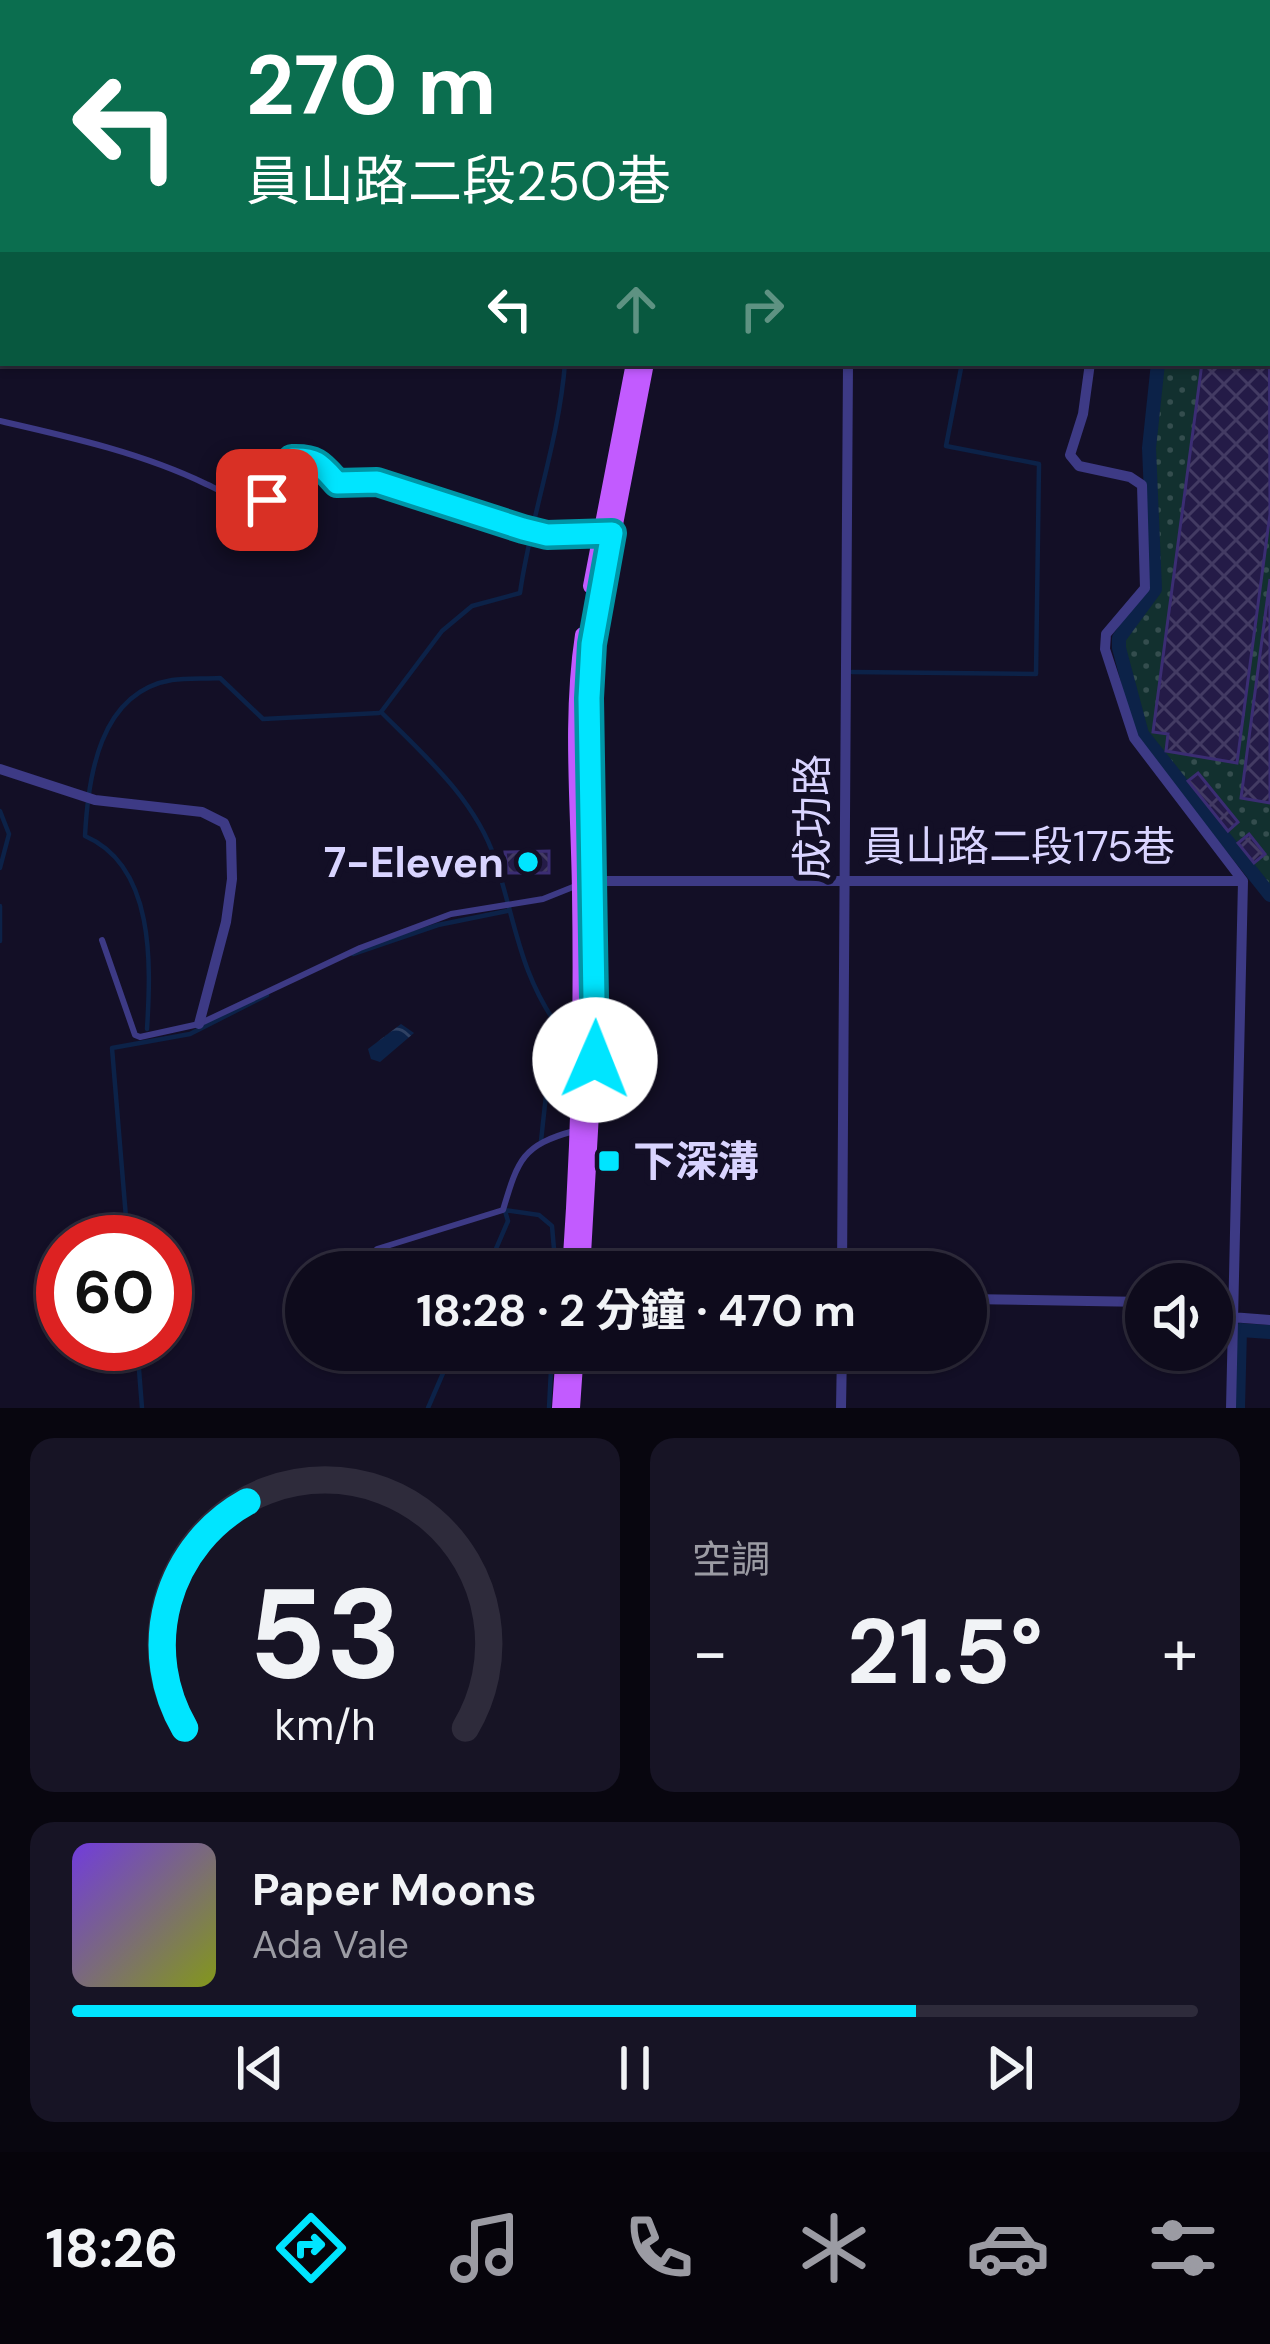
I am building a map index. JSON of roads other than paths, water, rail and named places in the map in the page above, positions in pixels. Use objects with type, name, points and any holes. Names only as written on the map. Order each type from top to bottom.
[{"type":"main road","points":[[572,1251],[596,1025],[587,882],[592,644],[634,366]]},
{"type":"main road","points":[[606,532],[645,366]]},
{"type":"main road","points":[[583,1251],[586,1130]]},
{"type":"main road","points":[[560,1408],[563,1371]]},
{"type":"main road","points":[[572,1408],[575,1371]]},
{"type":"street","name":"成功路","points":[[842,1251],[848,366]]},
{"type":"street","points":[[1090,366],[1083,414],[1070,455],[1079,466],[1130,477],[1142,485],[1145,588],[1106,634],[1105,649],[1134,738],[1243,880],[1232,1263]]},
{"type":"street","points":[[0,769],[95,800],[202,812],[224,823],[231,840],[232,879],[223,938],[200,1024]]},
{"type":"street","name":"員山路二段175巷","points":[[587,882],[1243,880]]},
{"type":"street","points":[[987,1299],[1125,1302]]},
{"type":"street","points":[[1233,1311],[1270,1320]]},
{"type":"street","points":[[842,1371],[842,1408]]},
{"type":"street","points":[[1231,1371],[1231,1408]]},
{"type":"lane","points":[[0,421],[170,468],[231,498],[267,500],[292,459],[310,458],[320,462],[337,483],[377,482],[539,533],[606,532]]},
{"type":"lane","points":[[102,940],[135,1035],[200,1024],[360,948],[451,914],[543,899],[587,882]]},
{"type":"lane","points":[[376,1249],[503,1210],[520,1165],[537,1141],[586,1130]]},
{"type":"water","points":[[401,1024],[414,1033],[380,1062],[371,1059],[368,1049]]},
{"type":"waterway","points":[[541,1141],[561,1031],[527,968],[495,859],[475,817],[447,779],[381,712],[442,631],[472,606],[520,593],[565,366]]},
{"type":"waterway","points":[[852,672],[1036,674],[1039,464],[946,446],[961,366]]},
{"type":"waterway","points":[[1158,366],[1149,448],[1155,589],[1119,638],[1119,648],[1142,734],[1270,895]]},
{"type":"waterway","points":[[147,1029],[148,947],[136,893],[108,850],[85,836],[95,764],[113,719],[147,688],[172,680],[220,678],[263,719],[379,713]]},
{"type":"waterway","points":[[0,811],[9,834],[0,868]]},
{"type":"waterway","points":[[0,906],[0,941]]},
{"type":"waterway","points":[[353,954],[438,925],[507,911]]},
{"type":"waterway","points":[[126,1215],[112,1048],[190,1034],[267,995]]},
{"type":"waterway","points":[[505,1206],[504,1210],[539,1215],[552,1226],[554,1251]]},
{"type":"waterway","points":[[495,1251],[508,1221],[505,1211]]},
{"type":"waterway","points":[[1238,1408],[1240,1330],[1270,1332]]},
{"type":"waterway","points":[[139,1371],[142,1408]]},
{"type":"waterway","points":[[428,1408],[444,1371]]},
{"type":"waterway","points":[[549,1408],[551,1371]]},
{"type":"place","name":"7-Eleven","points":[[528,862]]},
{"type":"place","name":"下深溝","points":[[609,1161]]}]
